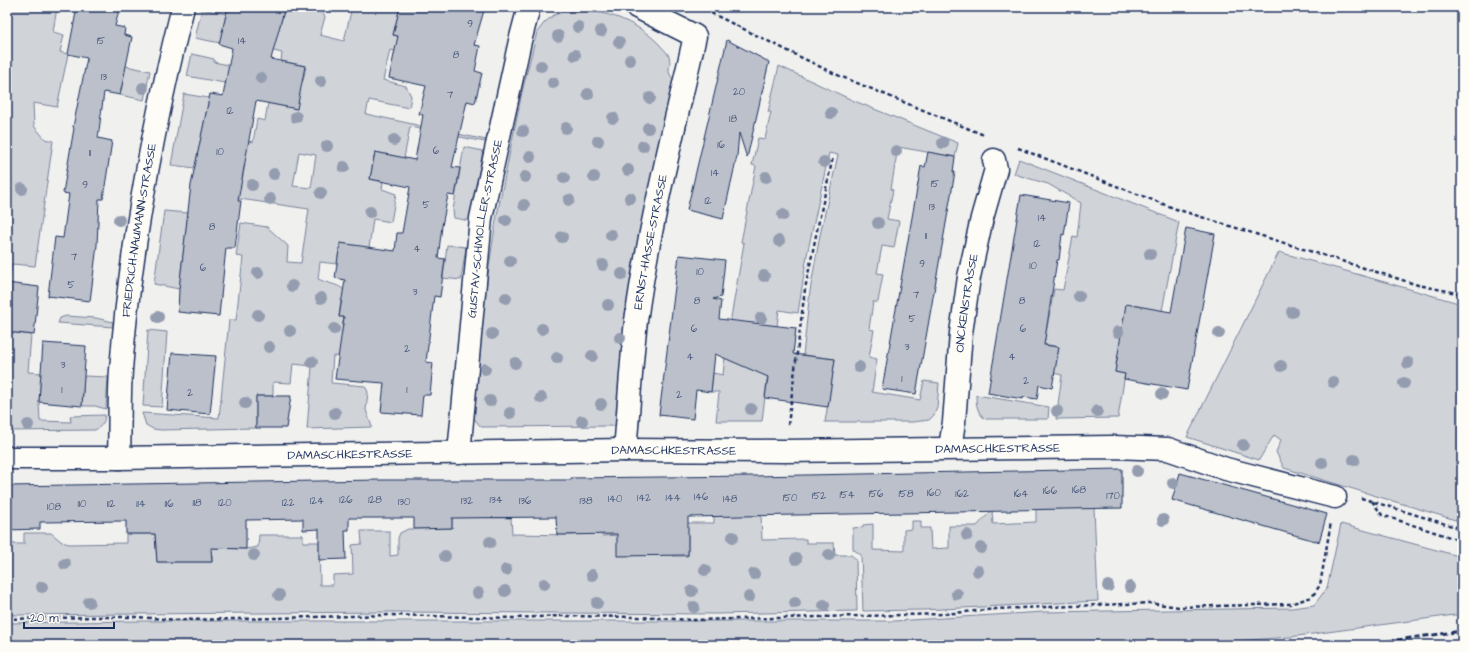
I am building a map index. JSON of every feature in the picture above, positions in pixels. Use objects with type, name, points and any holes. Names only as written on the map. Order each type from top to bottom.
[{"type":"street","name":"FRIEDRICH-NAUMANN-STRASSE","points":[[119,458],[121,372],[127,304],[137,231],[152,140],[169,61],[183,7]]},
{"type":"street","name":"GUSTAV-SCHMOLLER-STRASSE","points":[[459,453],[481,218],[520,41],[529,7]]},
{"type":"street","name":"ERNST-HASSE-STRASSE","points":[[625,450],[636,321],[647,255],[695,36],[637,7]]},
{"type":"street","name":"ONCKENSTRASSE","points":[[950,448],[954,422],[961,333],[969,278],[982,218],[996,168],[994,160]]},
{"type":"street","name":"DAMASCHKESTRASSE","points":[[7,458],[119,458],[625,450],[784,451],[1113,447],[1168,450],[1226,469],[1335,497]]},
{"type":"path","points":[[709,12],[836,74],[989,137]]},
{"type":"path","points":[[1011,145],[1176,209],[1418,285],[1462,294]]},
{"type":"path","points":[[784,451],[792,401],[805,289],[833,157]]},
{"type":"path","points":[[7,619],[102,617],[208,620],[390,615],[513,618],[561,616],[638,617],[693,620],[944,614],[996,609],[1150,604],[1179,607],[1290,604],[1312,597],[1320,585],[1335,497],[1340,491],[1462,529]]},
{"type":"path","points":[[1372,501],[1382,515],[1462,541]]},
{"type":"shaded area","points":[[7,7],[62,7],[57,8],[53,32],[64,35],[60,52],[68,54],[57,107],[33,103],[34,126],[45,139],[53,141],[35,266],[12,264],[9,283],[7,283]]},
{"type":"shaded area","points":[[285,7],[310,7],[321,10],[325,17],[320,35],[344,41],[352,7],[400,7],[393,35],[417,41],[414,55],[390,50],[383,80],[406,86],[411,96],[409,108],[369,100],[366,114],[486,140],[485,142],[410,127],[404,158],[375,152],[370,179],[383,182],[382,189],[396,194],[391,222],[373,219],[369,248],[340,243],[337,264],[320,262],[318,279],[338,286],[345,291],[352,301],[341,300],[339,316],[344,317],[342,332],[376,338],[346,357],[333,356],[331,383],[365,386],[368,392],[366,410],[372,427],[307,429],[312,366],[293,364],[291,383],[273,382],[273,396],[256,396],[256,428],[153,429],[146,425],[142,413],[219,418],[229,320],[236,320],[243,257],[236,256],[241,223],[267,227],[288,246],[287,262],[301,263],[309,209],[226,197],[229,178],[242,180],[245,164],[240,163],[244,140],[253,142],[257,119],[265,121],[268,103],[297,109],[246,87],[187,76],[192,54],[214,59],[214,62],[303,81],[306,66],[281,61],[282,53],[266,49],[275,26],[280,26]],"holes":[[[299,152],[316,155],[311,188],[293,186]]]},
{"type":"shaded area","points":[[202,9],[226,14],[220,43],[195,38]]},
{"type":"shaded area","points":[[582,11],[603,13],[613,16],[642,30],[659,44],[669,56],[669,73],[673,79],[660,142],[617,426],[481,427],[472,416],[482,315],[496,220],[522,92],[537,32],[545,22],[554,15],[563,12]]},
{"type":"shaded area","points":[[126,66],[150,71],[144,100],[120,95]]},
{"type":"shaded area","points":[[779,66],[852,100],[958,143],[955,157],[898,147],[891,189],[893,190],[887,219],[899,221],[894,248],[882,246],[877,273],[883,274],[878,302],[873,302],[869,329],[874,330],[869,357],[877,359],[872,392],[920,400],[924,381],[939,383],[937,408],[934,415],[929,420],[913,422],[825,422],[835,359],[803,355],[810,291],[820,235],[838,155],[829,153],[807,255],[798,313],[779,310],[777,326],[751,351],[750,369],[768,372],[762,421],[716,421],[719,392],[711,392],[713,373],[723,375],[726,346],[744,243],[741,242],[756,166],[752,165],[758,138],[765,139],[771,112],[768,112]]},
{"type":"shaded area","points":[[184,94],[209,98],[195,168],[171,165]]},
{"type":"shaded area","points":[[464,147],[483,151],[470,221],[454,218],[453,210]]},
{"type":"shaded area","points":[[1019,159],[1179,222],[1152,363],[1117,358],[1115,372],[1125,374],[1118,418],[1056,419],[1062,375],[1054,373],[1059,347],[1044,344],[1054,289],[1063,290],[1073,236],[1077,237],[1081,203],[1048,184],[1014,174]]},
{"type":"shaded area","points":[[164,211],[188,213],[179,289],[154,284]]},
{"type":"shaded area","points":[[447,245],[466,247],[461,280],[443,278]]},
{"type":"shaded area","points":[[1279,252],[1462,304],[1462,522],[1284,468],[1276,452],[1281,440],[1274,435],[1259,460],[1187,437]]},
{"type":"shaded area","points":[[66,316],[96,318],[113,322],[113,327],[58,323],[60,318]]},
{"type":"shaded area","points":[[148,330],[167,332],[162,407],[143,406]]},
{"type":"shaded area","points":[[7,332],[31,335],[28,372],[41,373],[39,402],[40,421],[71,422],[70,416],[105,415],[104,422],[95,430],[7,431]]},
{"type":"shaded area","points":[[84,376],[108,377],[106,409],[95,406],[82,406]]},
{"type":"shaded area","points":[[976,395],[1049,407],[1048,419],[985,419],[980,414],[976,402]]},
{"type":"shaded area","points":[[1094,508],[1098,601],[923,610],[863,611],[861,555],[853,549],[853,528],[873,524],[873,550],[904,551],[904,530],[912,529],[912,521],[921,521],[921,528],[930,528],[931,549],[949,548],[949,526],[977,526],[992,510],[993,524],[1036,522],[1036,509]]},
{"type":"shaded area","points":[[761,515],[762,540],[806,539],[806,543],[834,543],[835,555],[851,555],[856,559],[857,611],[717,614],[391,612],[7,615],[7,544],[24,544],[24,533],[51,533],[62,542],[69,544],[126,543],[126,534],[155,534],[157,562],[212,562],[212,548],[246,549],[258,547],[259,535],[303,535],[303,542],[319,542],[320,585],[333,585],[333,575],[353,574],[352,545],[362,544],[361,531],[390,531],[390,556],[398,555],[398,538],[400,533],[408,529],[452,528],[452,517],[511,518],[512,534],[574,535],[602,524],[602,536],[618,535],[687,523],[714,523],[714,516]],"holes":[[[673,535],[688,535],[688,556],[673,556]]]},
{"type":"shaded area","points":[[1341,524],[1462,557],[1462,614],[1290,637],[1184,645],[7,645],[7,623],[140,621],[894,621],[1044,612],[1292,608],[1314,605],[1327,588]]},
{"type":"building","points":[[77,7],[118,7],[117,10],[119,10],[115,26],[125,28],[124,35],[132,37],[120,95],[104,92],[98,138],[112,141],[103,199],[99,199],[97,245],[90,301],[48,296],[55,237],[63,238],[69,194],[63,193],[73,127],[87,58],[68,54]]},
{"type":"building","points":[[228,7],[285,7],[271,59],[305,66],[297,109],[256,101],[238,201],[241,201],[235,248],[226,248],[219,316],[178,312],[179,289],[191,185],[210,94],[223,96],[232,48],[219,44]]},
{"type":"building","points":[[400,7],[485,7],[474,45],[480,46],[475,71],[482,73],[475,103],[467,101],[452,167],[460,168],[455,196],[448,195],[442,226],[438,258],[445,259],[440,297],[434,296],[426,362],[433,363],[430,395],[423,395],[421,415],[381,412],[384,383],[335,379],[344,317],[339,317],[345,280],[335,278],[340,243],[395,251],[397,233],[402,233],[410,187],[370,179],[375,152],[415,160],[423,115],[419,114],[426,86],[389,78],[398,36],[393,35]]},
{"type":"building","points":[[727,40],[769,62],[747,158],[739,133],[737,156],[723,219],[687,210]]},
{"type":"building","points":[[928,152],[955,157],[953,172],[955,172],[916,394],[882,389],[921,166],[925,167]]},
{"type":"building","points":[[1021,195],[1069,203],[1064,235],[1062,234],[1059,260],[1057,260],[1044,345],[1059,347],[1052,388],[1039,385],[1037,399],[1023,397],[1023,399],[988,393]]},
{"type":"building","points":[[1186,228],[1215,234],[1187,390],[1124,379],[1125,374],[1115,372],[1126,304],[1171,312]]},
{"type":"building","points":[[679,255],[725,260],[721,297],[713,299],[721,301],[719,319],[796,328],[793,354],[835,359],[828,407],[765,398],[768,377],[715,354],[711,392],[696,390],[693,419],[659,415]]},
{"type":"building","points":[[7,283],[39,287],[34,335],[7,332]]},
{"type":"building","points":[[43,343],[86,346],[82,406],[39,402]]},
{"type":"building","points":[[172,353],[216,356],[210,414],[167,410]]},
{"type":"building","points":[[256,396],[291,396],[286,428],[256,428]]},
{"type":"building","points":[[1122,469],[1122,508],[688,517],[688,555],[617,556],[617,534],[557,535],[556,517],[452,518],[452,528],[414,529],[414,518],[349,518],[349,530],[345,530],[346,559],[319,560],[319,529],[303,530],[303,519],[246,520],[246,549],[211,548],[212,562],[157,562],[155,534],[126,534],[126,521],[40,522],[40,529],[7,530],[7,486],[381,480],[571,480],[571,478]]},
{"type":"building","points":[[1180,473],[1327,514],[1319,542],[1172,500]]},
{"type":"railway","points":[[1361,645],[1462,631]]}]
